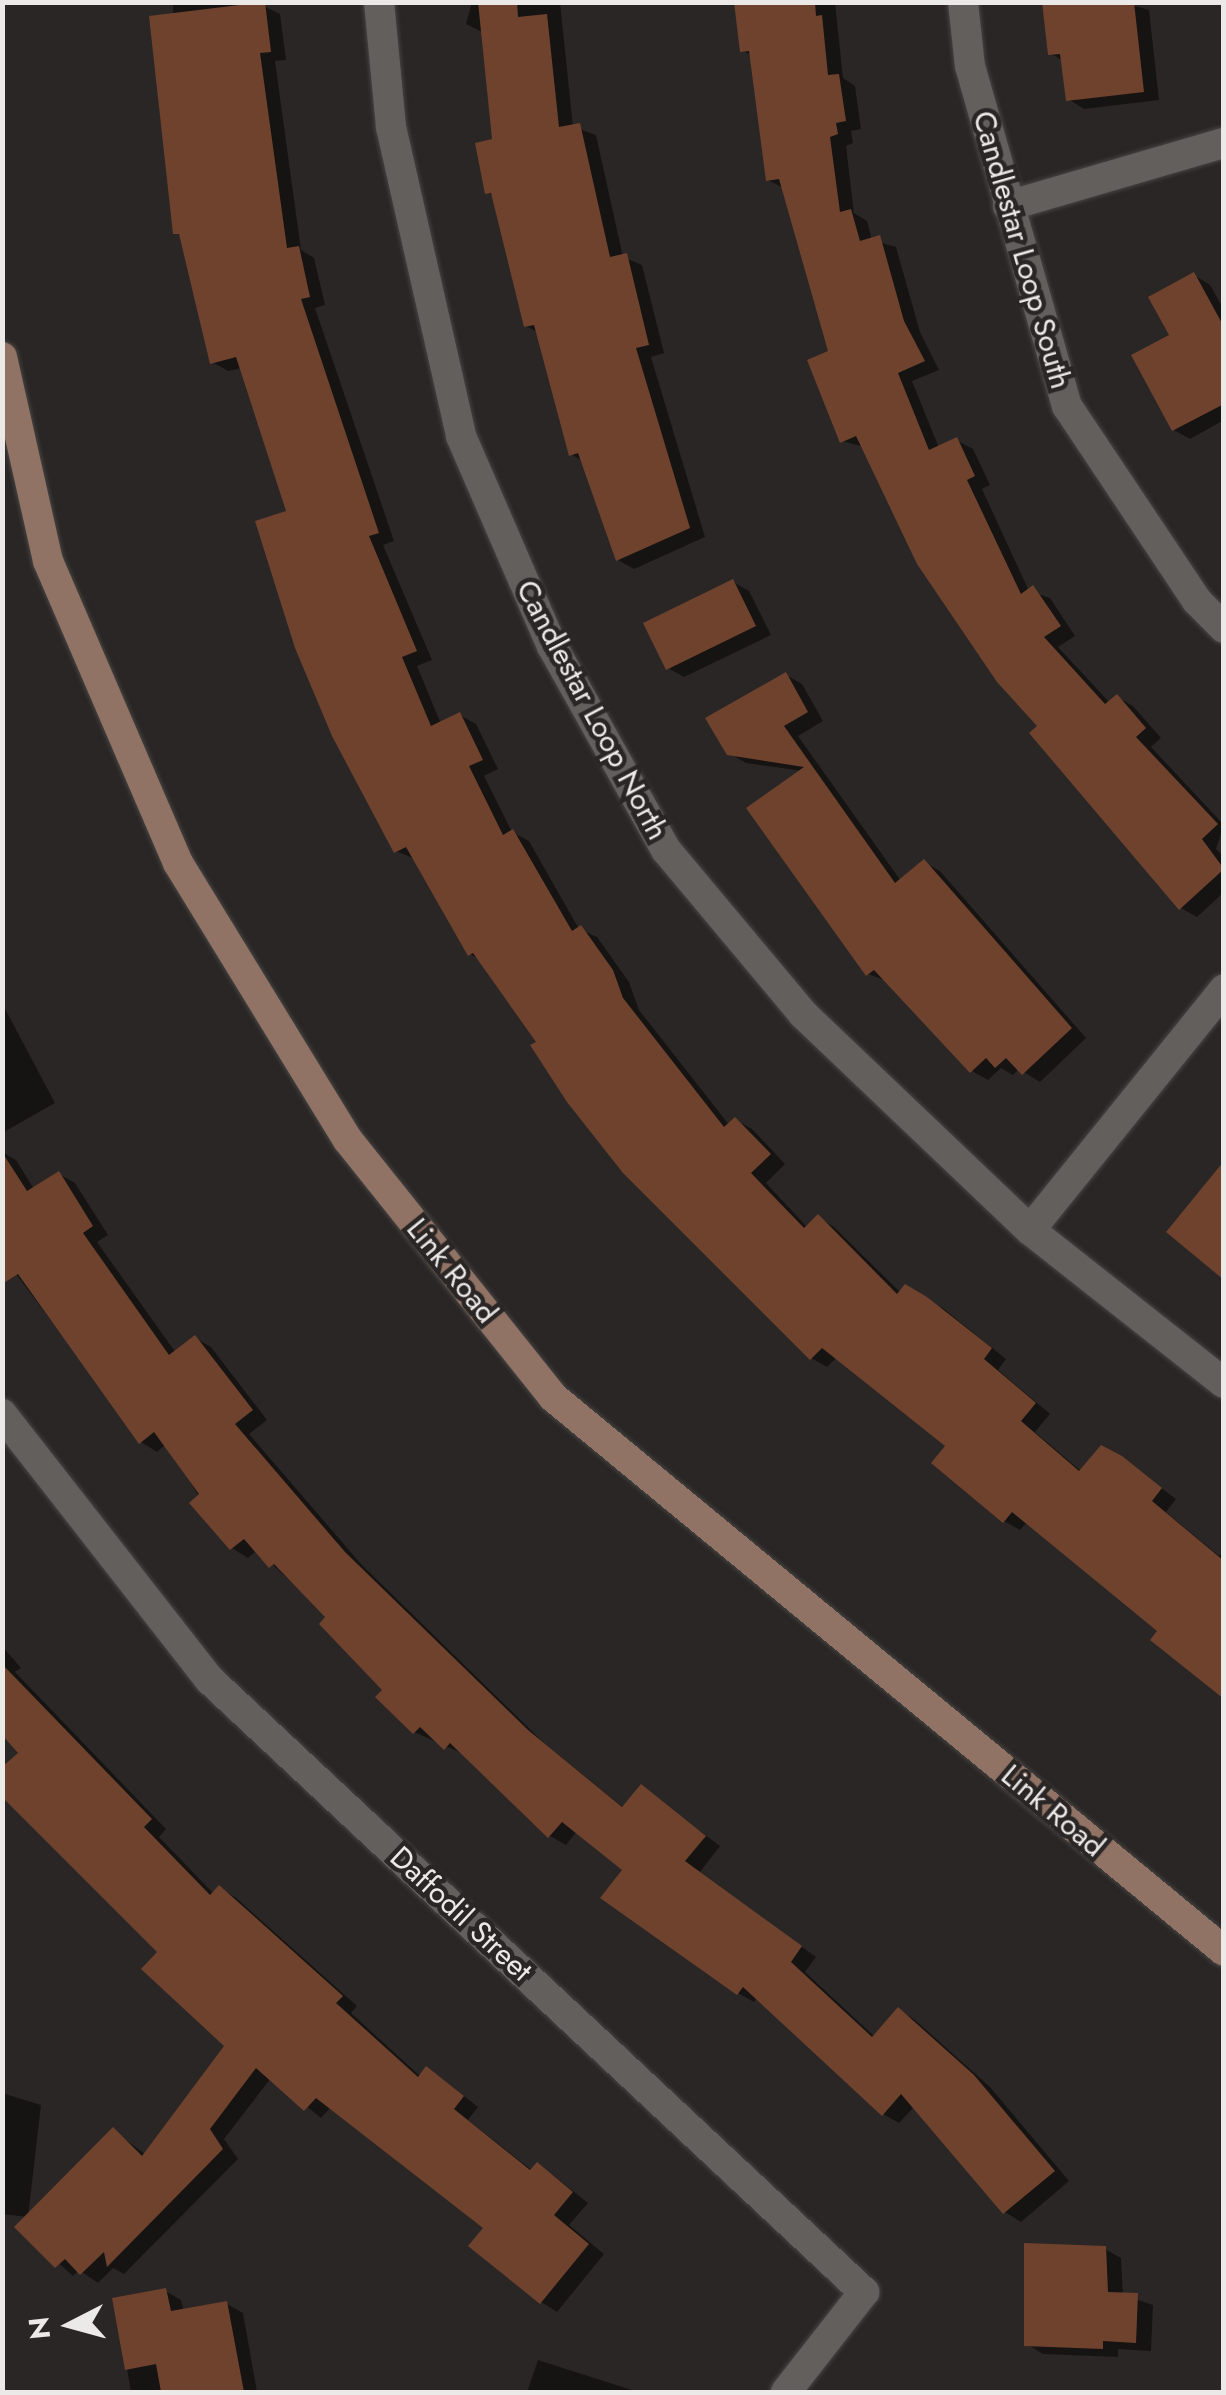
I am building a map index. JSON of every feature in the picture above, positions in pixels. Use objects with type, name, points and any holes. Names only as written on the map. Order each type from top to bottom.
[{"type":"main road","name":"Link Road","points":[[2,357],[48,561],[178,863],[348,1140],[552,1397],[1224,1951]]},
{"type":"street","name":"Candlestar Loop North","points":[[379,2],[391,127],[461,436],[552,646],[666,850],[803,1014],[1030,1230],[1224,1383]]},
{"type":"street","name":"Candlestar Loop South","points":[[964,2],[970,66],[1067,406],[1196,602],[1224,628]]},
{"type":"street","points":[[1008,206],[1224,142]]},
{"type":"street","points":[[1030,1230],[1224,990]]},
{"type":"street","name":"Daffodil Street","points":[[2,1414],[210,1680],[864,2292],[786,2392]]},
{"type":"building","points":[[265,2],[271,52],[260,53],[287,248],[299,246],[310,297],[301,299],[379,533],[369,536],[417,651],[402,657],[431,726],[460,712],[483,760],[469,766],[503,835],[513,829],[572,931],[581,925],[613,970],[623,998],[724,1127],[735,1117],[771,1154],[751,1173],[804,1228],[818,1214],[897,1294],[905,1284],[992,1348],[984,1359],[1036,1403],[1021,1421],[1079,1471],[1101,1445],[1122,1456],[1162,1488],[1152,1501],[1224,1561],[1224,1699],[1150,1640],[1157,1631],[1012,1512],[1003,1523],[931,1463],[945,1446],[822,1348],[810,1360],[623,1173],[567,1102],[530,1045],[536,1042],[473,953],[468,956],[406,847],[394,853],[332,736],[295,648],[255,521],[286,511],[236,357],[210,364],[179,234],[173,234],[149,16]]},
{"type":"building","points":[[478,2],[517,2],[518,17],[547,14],[559,127],[580,123],[610,257],[627,253],[649,345],[636,348],[690,528],[616,561],[578,453],[569,456],[534,325],[524,327],[491,193],[485,194],[475,143],[492,139]]},
{"type":"building","points":[[734,2],[815,2],[816,16],[822,15],[828,75],[839,74],[846,121],[836,123],[838,134],[830,137],[840,212],[851,209],[860,241],[880,235],[904,321],[925,361],[898,373],[929,450],[957,437],[975,476],[967,480],[1021,594],[1033,585],[1061,626],[1044,637],[1105,704],[1117,694],[1146,728],[1136,737],[1218,824],[1202,839],[1224,869],[1179,910],[1029,733],[1037,726],[997,682],[917,564],[856,436],[840,443],[807,360],[828,351],[779,179],[766,181],[749,51],[740,52]]},
{"type":"building","points":[[1042,2],[1134,2],[1144,92],[1066,101],[1060,54],[1048,55]]},
{"type":"building","points":[[1194,272],[1224,327],[1224,404],[1172,431],[1131,355],[1169,335],[1148,297]]},
{"type":"building","points":[[733,579],[756,626],[666,670],[643,623]]},
{"type":"building","points":[[786,672],[808,712],[784,726],[895,883],[924,859],[1072,1028],[1022,1075],[1006,1058],[995,1068],[986,1058],[970,1073],[874,970],[866,976],[746,808],[804,767],[727,755],[705,718]]},
{"type":"building","points":[[2,1152],[27,1191],[59,1171],[93,1226],[83,1233],[169,1355],[195,1335],[253,1410],[235,1424],[345,1552],[528,1730],[622,1807],[641,1784],[706,1836],[685,1861],[802,1946],[791,1962],[872,2037],[898,2007],[974,2075],[1055,2171],[1003,2214],[901,2094],[882,2116],[743,1987],[737,1995],[600,1898],[622,1870],[562,1822],[548,1838],[450,1743],[444,1750],[420,1727],[413,1734],[375,1697],[382,1690],[319,1624],[325,1617],[274,1564],[269,1568],[244,1539],[230,1550],[189,1503],[199,1494],[154,1432],[139,1444],[18,1274],[2,1284]]},
{"type":"building","points":[[1224,1161],[1224,1280],[1166,1232]]},
{"type":"building","points":[[2,1664],[152,1819],[144,1827],[210,1895],[219,1885],[343,1996],[336,2003],[418,2077],[426,2066],[464,2096],[454,2109],[530,2170],[537,2162],[573,2192],[554,2215],[589,2244],[540,2304],[468,2246],[483,2228],[316,2098],[304,2111],[256,2068],[210,2129],[223,2149],[107,2267],[104,2252],[80,2275],[65,2259],[55,2268],[14,2227],[113,2127],[142,2156],[224,2046],[141,1969],[157,1952],[2,1797],[2,1767],[18,1753],[2,1735]]},
{"type":"building","points":[[1024,2243],[1106,2246],[1108,2292],[1138,2293],[1136,2343],[1103,2341],[1103,2349],[1024,2346]]},
{"type":"building","points":[[166,2288],[171,2311],[227,2301],[244,2392],[161,2392],[156,2364],[125,2370],[112,2298]]}]
